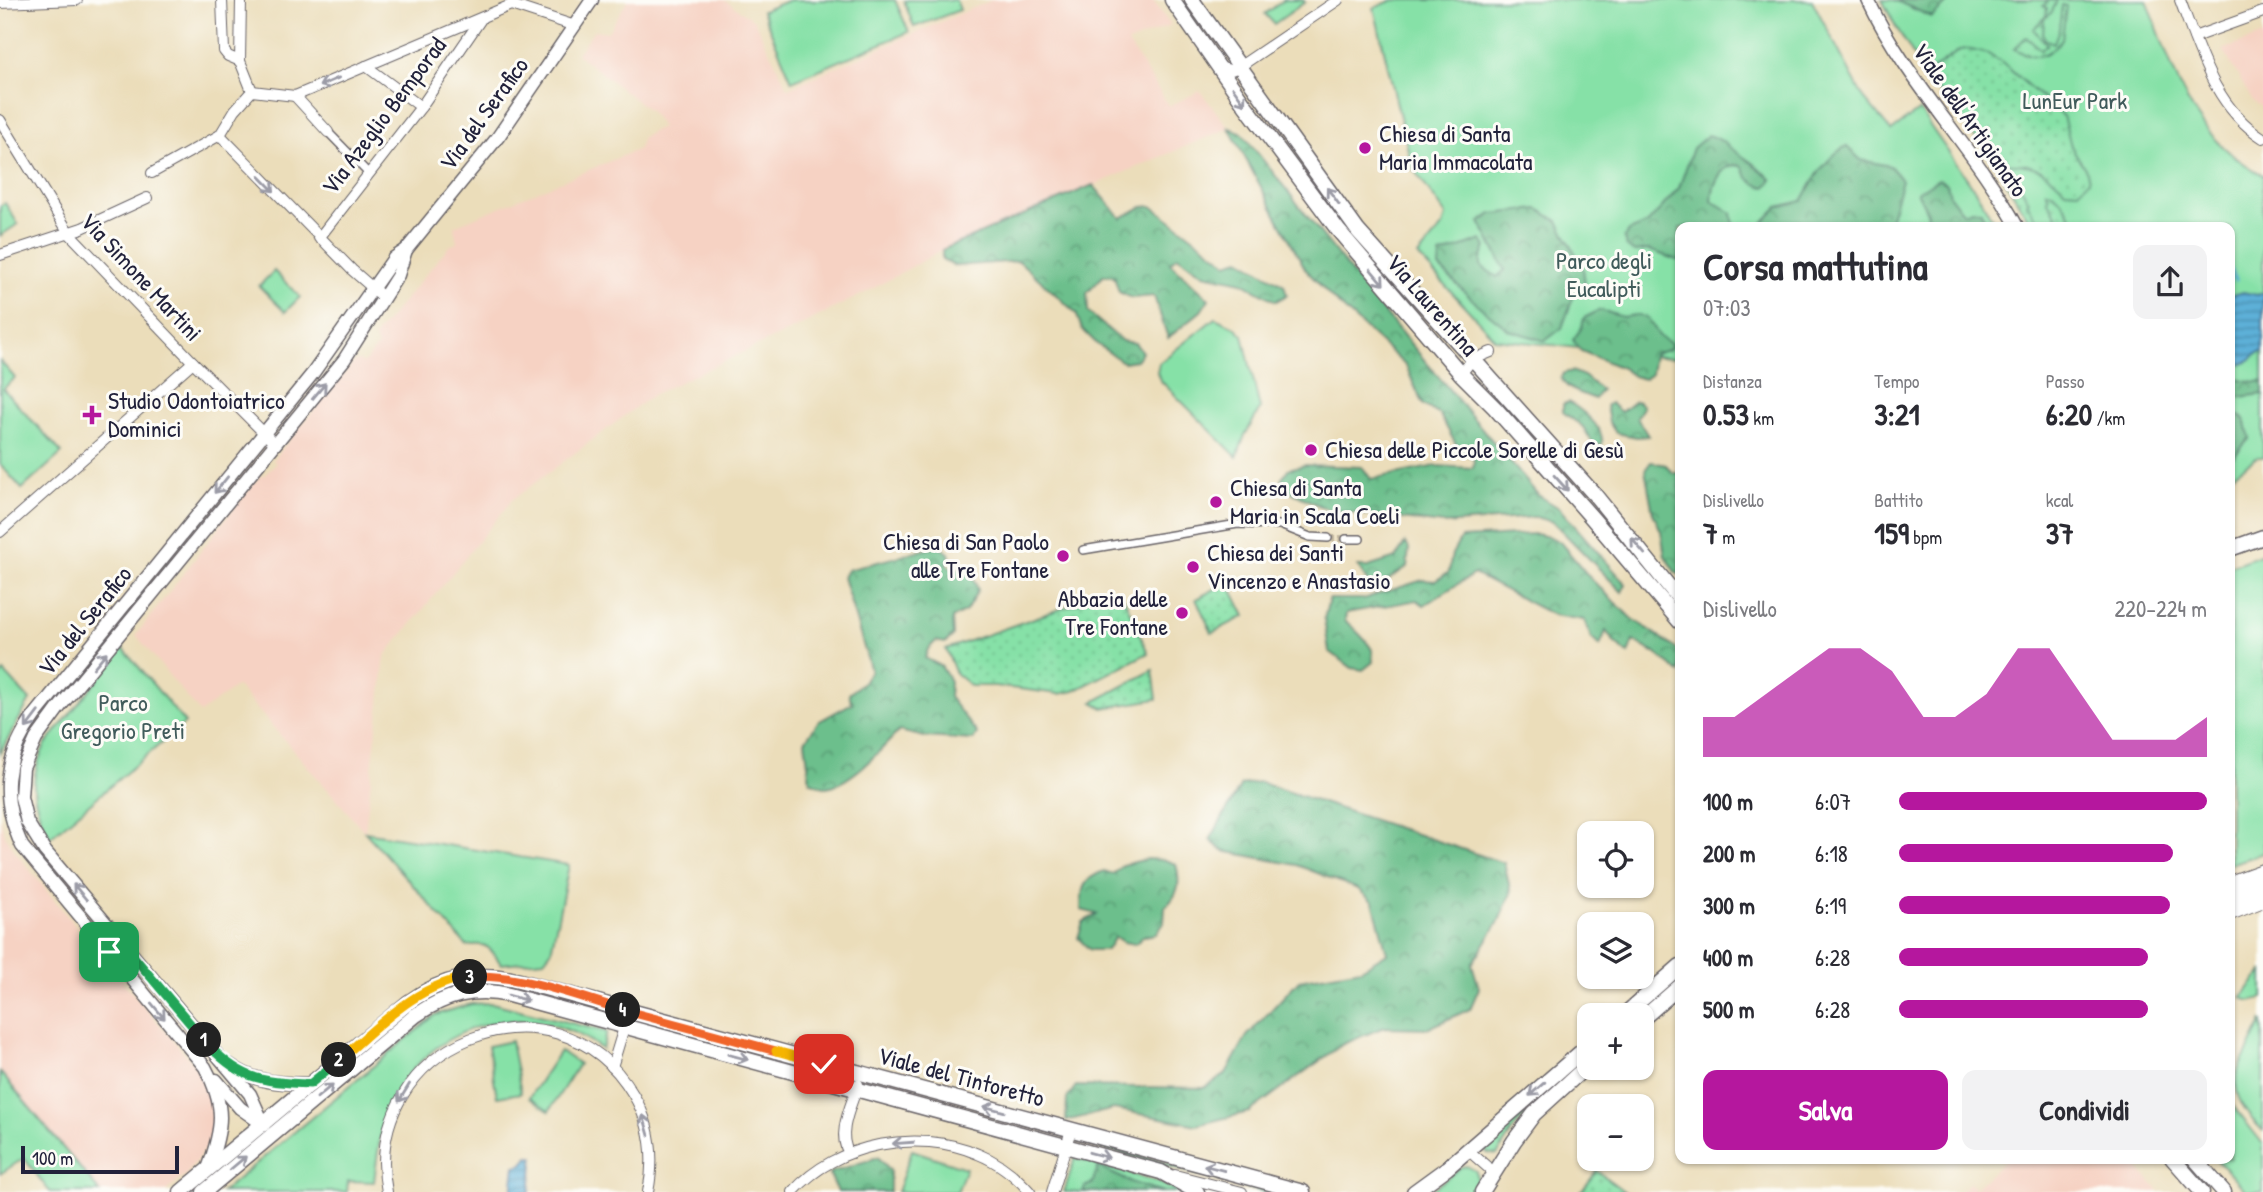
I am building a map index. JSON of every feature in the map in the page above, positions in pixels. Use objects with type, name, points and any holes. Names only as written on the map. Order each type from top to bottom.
[{"type":"highway","points":[[2235,872],[2263,862]]},
{"type":"highway","points":[[2235,882],[2263,872]]},
{"type":"highway","points":[[2235,895],[2263,885]]},
{"type":"highway","points":[[2235,910],[2263,900]]},
{"type":"main road","name":"Via Laurentina","points":[[1172,0],[1338,230],[1461,374],[1594,519],[1675,616]]},
{"type":"main road","name":"Via Laurentina","points":[[1192,0],[1358,231],[1595,495],[1675,594]]},
{"type":"main road","points":[[2235,547],[2263,537]]},
{"type":"main road","points":[[1638,1003],[1675,970]]},
{"type":"main road","name":"Viale del Tintoretto","points":[[204,1192],[310,1084],[409,1002],[435,986],[484,976],[512,979],[1303,1192]]},
{"type":"main road","points":[[1654,1009],[1675,990]]},
{"type":"main road","name":"Viale del Tintoretto","points":[[181,1192],[208,1169],[267,1129],[416,1015],[450,996],[475,991],[500,993],[1161,1172],[1197,1192]]},
{"type":"main road","points":[[1414,1192],[1447,1168],[1577,1055]]},
{"type":"main road","points":[[1482,1192],[1534,1114],[1577,1075]]},
{"type":"main road","points":[[2177,1164],[2202,1192]]},
{"type":"main road","points":[[2198,1164],[2224,1192]]},
{"type":"street","points":[[0,3],[77,0]]},
{"type":"street","points":[[222,0],[223,47],[228,56],[240,61]]},
{"type":"street","points":[[240,0],[240,61],[252,91]]},
{"type":"street","name":"Via del Serafico","points":[[267,1129],[253,1098],[45,851],[32,831],[21,803],[23,768],[36,739],[58,709],[353,348],[394,258],[406,250],[498,137],[592,0]]},
{"type":"street","points":[[1218,67],[1231,70],[1239,67],[1338,0]]},
{"type":"street","name":"Viale dell'Artigianato","points":[[1868,0],[1901,61],[1981,167],[2014,222]]},
{"type":"street","points":[[2180,0],[2218,92],[2234,114],[2263,138]]},
{"type":"street","points":[[252,91],[295,96],[511,5],[575,26]]},
{"type":"street","points":[[2194,37],[2263,12]]},
{"type":"street","name":"Via Azeglio Bemporad","points":[[319,238],[421,107],[481,18]]},
{"type":"street","points":[[366,66],[421,107]]},
{"type":"street","points":[[152,173],[220,135],[235,110],[252,91]]},
{"type":"street","points":[[295,96],[369,174]]},
{"type":"street","name":"Via Simone Martini","points":[[0,120],[69,233],[275,443]]},
{"type":"street","points":[[220,135],[319,238],[378,293]]},
{"type":"street","points":[[0,255],[69,233],[147,198]]},
{"type":"street","name":"Via del Serafico","points":[[267,1129],[240,1108],[38,868],[16,836],[5,799],[7,769],[19,740],[35,715],[378,293]]},
{"type":"street","points":[[1461,374],[1472,360],[1491,352]]},
{"type":"street","points":[[0,531],[193,362]]},
{"type":"street","points":[[1083,550],[1238,524],[1280,525],[1310,537],[1328,538]]},
{"type":"street","points":[[1346,539],[1360,539]]},
{"type":"street","points":[[104,947],[117,937]]},
{"type":"street","points":[[612,1067],[629,1011]]},
{"type":"street","points":[[387,1192],[384,1171],[385,1142],[398,1101],[424,1067],[452,1046],[493,1031],[514,1029],[557,1034],[577,1042],[612,1067],[632,1091],[647,1126],[652,1163],[648,1192]]},
{"type":"street","name":"Via del Serafico","points":[[218,1057],[252,1078],[272,1083],[310,1084]]},
{"type":"street","name":"Via del Serafico","points":[[205,1067],[218,1097],[222,1120],[208,1169]]},
{"type":"street","points":[[849,1153],[845,1147],[844,1134],[861,1074]]},
{"type":"street","points":[[1052,1192],[1071,1130]]},
{"type":"street","points":[[793,1192],[810,1176],[849,1153],[909,1142],[953,1146],[990,1160],[1015,1177],[1030,1192]]},
{"type":"street","points":[[1468,1150],[1493,1172]]},
{"type":"street","points":[[1420,1192],[1447,1168]]},
{"type":"street","points":[[1161,1172],[1242,1192]]},
{"type":"shaded area","points":[[628,0],[724,0],[754,20],[788,88],[992,0],[1153,0],[1171,25],[1128,43],[1169,106],[1200,91],[1229,128],[942,250],[787,332],[654,394],[512,500],[385,656],[365,832],[237,686],[200,713],[136,635],[238,503],[261,475],[264,476],[276,463],[273,460],[354,362],[360,361],[363,364],[378,346],[374,337],[449,246],[457,243],[454,226],[639,149],[642,137],[661,127],[651,112],[577,54],[594,30],[608,32]]},
{"type":"shaded area","points":[[2263,35],[2263,107],[2252,100],[2223,50]]},
{"type":"shaded area","points":[[0,817],[4,834],[13,849],[89,943],[193,1063],[211,1094],[213,1125],[207,1146],[186,1175],[165,1192],[100,1192],[0,1072]]},
{"type":"shaded area","points":[[2001,1164],[2135,1164],[2160,1192],[1959,1192],[1969,1183],[1975,1188]]},
{"type":"green space","points":[[789,0],[895,0],[909,32],[792,81],[762,11]]},
{"type":"green space","points":[[956,0],[960,10],[914,27],[904,1]]},
{"type":"green space","points":[[1284,0],[1305,2],[1274,24],[1265,14]]},
{"type":"green space","name":"Parco degli Eucalipti","points":[[1393,0],[1812,0],[1863,97],[1891,131],[1920,110],[1993,222],[1675,222],[1675,358],[1495,339],[1418,256],[1443,226],[1446,215],[1412,167],[1374,8]]},
{"type":"green space","name":"LunEur Park","points":[[1882,0],[2147,0],[2187,100],[2217,141],[2263,175],[2263,457],[2258,457],[2235,473],[2235,222],[2030,222],[1995,163],[1923,71]]},
{"type":"green space","points":[[1894,0],[1951,0],[1932,17]]},
{"type":"green space","points":[[2048,0],[2057,1],[2051,13],[2044,19],[2043,35],[2046,40],[2054,43],[2062,5],[2066,6],[2062,39],[2051,51],[2040,56],[2014,49],[2026,37],[2041,50],[2047,44],[2033,29],[2046,16],[2047,8],[2043,6]]},
{"type":"green space","points":[[1960,50],[1988,54],[2002,63],[2063,116],[2071,146],[2089,180],[2079,191],[2065,190],[2048,174],[2034,167],[1995,163],[1926,74]]},
{"type":"green space","points":[[1229,128],[1241,132],[1367,292],[1538,495],[1559,508],[1626,584],[1622,592],[1553,522],[1535,517],[1443,524],[1329,510],[1293,493],[1281,480],[1288,469],[1304,465],[1362,467],[1371,479],[1436,466],[1473,468],[1474,459],[1459,450],[1440,415],[1423,405],[1406,366],[1334,300],[1306,270]]},
{"type":"green space","points":[[1708,135],[1715,137],[1757,166],[1772,180],[1766,187],[1761,186],[1751,181],[1743,167],[1730,166],[1720,175],[1712,201],[1732,213],[1733,222],[1675,222],[1675,259],[1649,250],[1634,252],[1626,246],[1624,238],[1629,231],[1647,224],[1679,188],[1693,148]]},
{"type":"green space","points":[[1846,146],[1861,160],[1890,166],[1902,180],[1889,222],[1763,222],[1778,207],[1802,201],[1815,178],[1838,151]]},
{"type":"green space","points":[[1939,179],[1947,184],[1950,196],[1963,213],[1981,211],[1986,222],[1926,222],[1928,214],[1917,192]]},
{"type":"green space","points":[[2016,179],[2038,222],[2030,222],[2007,184]]},
{"type":"green space","points":[[1093,185],[1121,218],[1142,207],[1152,206],[1227,263],[1240,259],[1284,285],[1287,295],[1276,301],[1242,282],[1204,274],[1177,256],[1170,263],[1209,299],[1201,311],[1168,338],[1154,296],[1132,298],[1119,292],[1114,276],[1103,276],[1087,293],[1088,312],[1122,341],[1135,343],[1142,352],[1136,360],[1123,362],[1098,345],[1082,329],[1076,313],[1019,261],[955,266],[942,260],[942,250]]},
{"type":"green space","points":[[2046,191],[2062,201],[2072,218],[2071,222],[2060,222],[2047,199],[2049,197]]},
{"type":"green space","points":[[5,203],[18,224],[0,236],[0,206]]},
{"type":"green space","points":[[1538,209],[1558,221],[1583,268],[1586,291],[1574,295],[1562,328],[1545,341],[1509,330],[1479,306],[1439,267],[1440,255],[1482,240],[1486,247],[1481,266],[1497,277],[1505,270],[1480,222],[1492,214]]},
{"type":"green space","points":[[274,271],[300,297],[285,312],[259,286]]},
{"type":"green space","points":[[1600,310],[1623,317],[1636,315],[1648,318],[1660,337],[1672,344],[1671,349],[1654,354],[1651,374],[1644,379],[1581,351],[1573,340],[1582,327],[1584,318]]},
{"type":"green space","points":[[1215,318],[1235,327],[1243,335],[1260,409],[1245,435],[1237,457],[1160,380],[1157,372],[1159,363]]},
{"type":"green space","points":[[0,361],[15,378],[3,389],[62,453],[22,489],[0,464]]},
{"type":"green space","points":[[1572,371],[1584,376],[1601,390],[1595,399],[1576,392],[1564,383],[1561,378],[1564,373]]},
{"type":"green space","points":[[2235,378],[2263,381],[2263,394],[2240,397],[2235,395]]},
{"type":"green space","points":[[1635,401],[1643,407],[1637,418],[1648,436],[1616,433],[1609,422],[1606,406],[1610,403],[1621,412]]},
{"type":"green space","points":[[1569,402],[1597,426],[1602,445],[1594,445],[1583,427],[1563,412],[1563,404]]},
{"type":"green space","points":[[2235,414],[2245,419],[2250,438],[2235,454]]},
{"type":"green space","points":[[1651,462],[1666,465],[1675,473],[1675,572],[1665,556],[1645,470]]},
{"type":"green space","points":[[1535,534],[1560,542],[1591,579],[1630,617],[1675,648],[1675,669],[1655,653],[1633,641],[1628,654],[1606,631],[1600,646],[1591,638],[1584,620],[1553,615],[1474,574],[1424,605],[1417,600],[1346,613],[1345,621],[1372,650],[1373,662],[1363,670],[1352,668],[1329,651],[1324,619],[1329,599],[1363,599],[1423,580],[1435,581],[1449,572],[1452,554],[1461,538]]},
{"type":"green space","points":[[1405,543],[1409,548],[1407,567],[1386,581],[1369,584],[1358,567],[1368,567],[1396,558]]},
{"type":"green space","points":[[938,546],[949,553],[950,558],[946,564],[952,568],[970,570],[978,590],[966,611],[952,618],[953,636],[945,643],[936,641],[928,649],[925,658],[941,666],[950,681],[949,697],[977,733],[973,740],[925,737],[899,731],[865,765],[845,780],[825,787],[810,781],[805,741],[818,722],[852,703],[849,694],[871,671],[843,577],[847,570]]},
{"type":"green space","points":[[2263,554],[2263,853],[2235,862],[2235,564]]},
{"type":"green space","points":[[1228,582],[1245,616],[1212,633],[1196,599]]},
{"type":"green space","points":[[1111,589],[1124,598],[1148,653],[1074,691],[1059,694],[995,686],[971,686],[956,674],[946,649]]},
{"type":"green space","name":"Parco Gregorio Preti","points":[[123,648],[185,723],[49,838],[34,792],[39,758],[45,745]]},
{"type":"green space","points":[[1153,670],[1157,699],[1103,708],[1093,702]]},
{"type":"green space","name":"Parco Gregorio Preti","points":[[4,672],[30,700],[0,753],[0,676]]},
{"type":"green space","points":[[1259,782],[1504,863],[1511,893],[1498,923],[1472,964],[1479,988],[1470,1009],[1429,1028],[1384,1027],[1343,1044],[1249,1112],[1197,1125],[1114,1109],[1066,1121],[1067,1098],[1076,1086],[1204,1088],[1225,1075],[1247,1036],[1299,980],[1361,969],[1387,953],[1373,902],[1358,889],[1297,865],[1223,851],[1210,840],[1241,785]]},
{"type":"green space","points":[[365,832],[569,865],[551,951],[544,960],[501,964],[494,953],[484,945],[467,946]]},
{"type":"green space","points":[[1147,859],[1176,864],[1178,888],[1165,907],[1164,922],[1156,934],[1144,936],[1135,944],[1115,937],[1107,950],[1090,950],[1078,938],[1083,922],[1097,914],[1081,910],[1087,881],[1104,871],[1113,874],[1123,865]]},
{"type":"green space","points":[[2263,972],[2263,998],[2250,1001],[2242,998],[2248,989]]},
{"type":"green space","points":[[492,1003],[607,1032],[602,1049],[575,1033],[546,1024],[517,1021],[489,1024],[461,1033],[436,1048],[414,1068],[396,1094],[383,1126],[374,1182],[348,1181],[347,1192],[222,1192],[435,1015],[471,1004]]},
{"type":"green space","points":[[2263,1020],[2263,1131],[2242,1106],[2237,1091],[2236,1074]]},
{"type":"green space","points":[[511,1041],[521,1093],[497,1097],[488,1046]]},
{"type":"green space","points":[[560,1051],[579,1064],[549,1111],[529,1098]]},
{"type":"green space","points":[[0,1072],[100,1192],[50,1192],[24,1158],[0,1174]]},
{"type":"green space","points":[[1539,1097],[1497,1155],[1487,1153],[1484,1145]]},
{"type":"green space","points":[[2235,1108],[2263,1144],[2263,1192],[2246,1192],[2221,1164],[2235,1164]]},
{"type":"green space","points":[[1079,1139],[1274,1192],[1262,1192],[1078,1142]]},
{"type":"green space","points":[[912,1150],[966,1168],[957,1192],[897,1192]]},
{"type":"green space","points":[[878,1157],[890,1170],[890,1192],[838,1192],[829,1173]]},
{"type":"green space","points":[[1075,1158],[1155,1181],[1180,1192],[1064,1192]]},
{"type":"green space","points":[[1467,1166],[1476,1171],[1477,1181],[1473,1192],[1429,1192],[1461,1167]]},
{"type":"green space","points":[[1098,1167],[1133,1183],[1164,1192],[1083,1192],[1085,1187],[1092,1184]]},
{"type":"green space","points":[[1597,1171],[1625,1192],[1581,1192]]},
{"type":"water","points":[[2263,293],[2263,352],[2238,365],[2235,362],[2235,294]]},
{"type":"water","points":[[528,1156],[534,1156],[530,1192],[512,1192],[515,1166],[523,1164]]},
{"type":"tunnel","points":[[1328,538],[1346,539]]},
{"type":"place","name":"Chiesa di Santa Maria Immacolata","points":[[1365,148]]},
{"type":"place","name":"Studio Odontoiatrico Dominici","points":[[92,415]]},
{"type":"place","name":"Chiesa delle Piccole Sorelle di Gesù","points":[[1311,450]]},
{"type":"place","name":"Chiesa di Santa Maria in Scala Coeli","points":[[1216,502]]},
{"type":"place","name":"Chiesa di San Paolo alle Tre Fontane","points":[[1063,556]]},
{"type":"place","name":"Chiesa dei Santi Vincenzo e Anastasio","points":[[1193,567]]},
{"type":"place","name":"Abbazia delle Tre Fontane","points":[[1182,613]]},
{"type":"route","points":[[109,952],[104,947],[117,937],[218,1057],[248,1076],[264,1082],[310,1084],[423,992],[465,977],[484,976],[512,979],[824,1064]]}]
